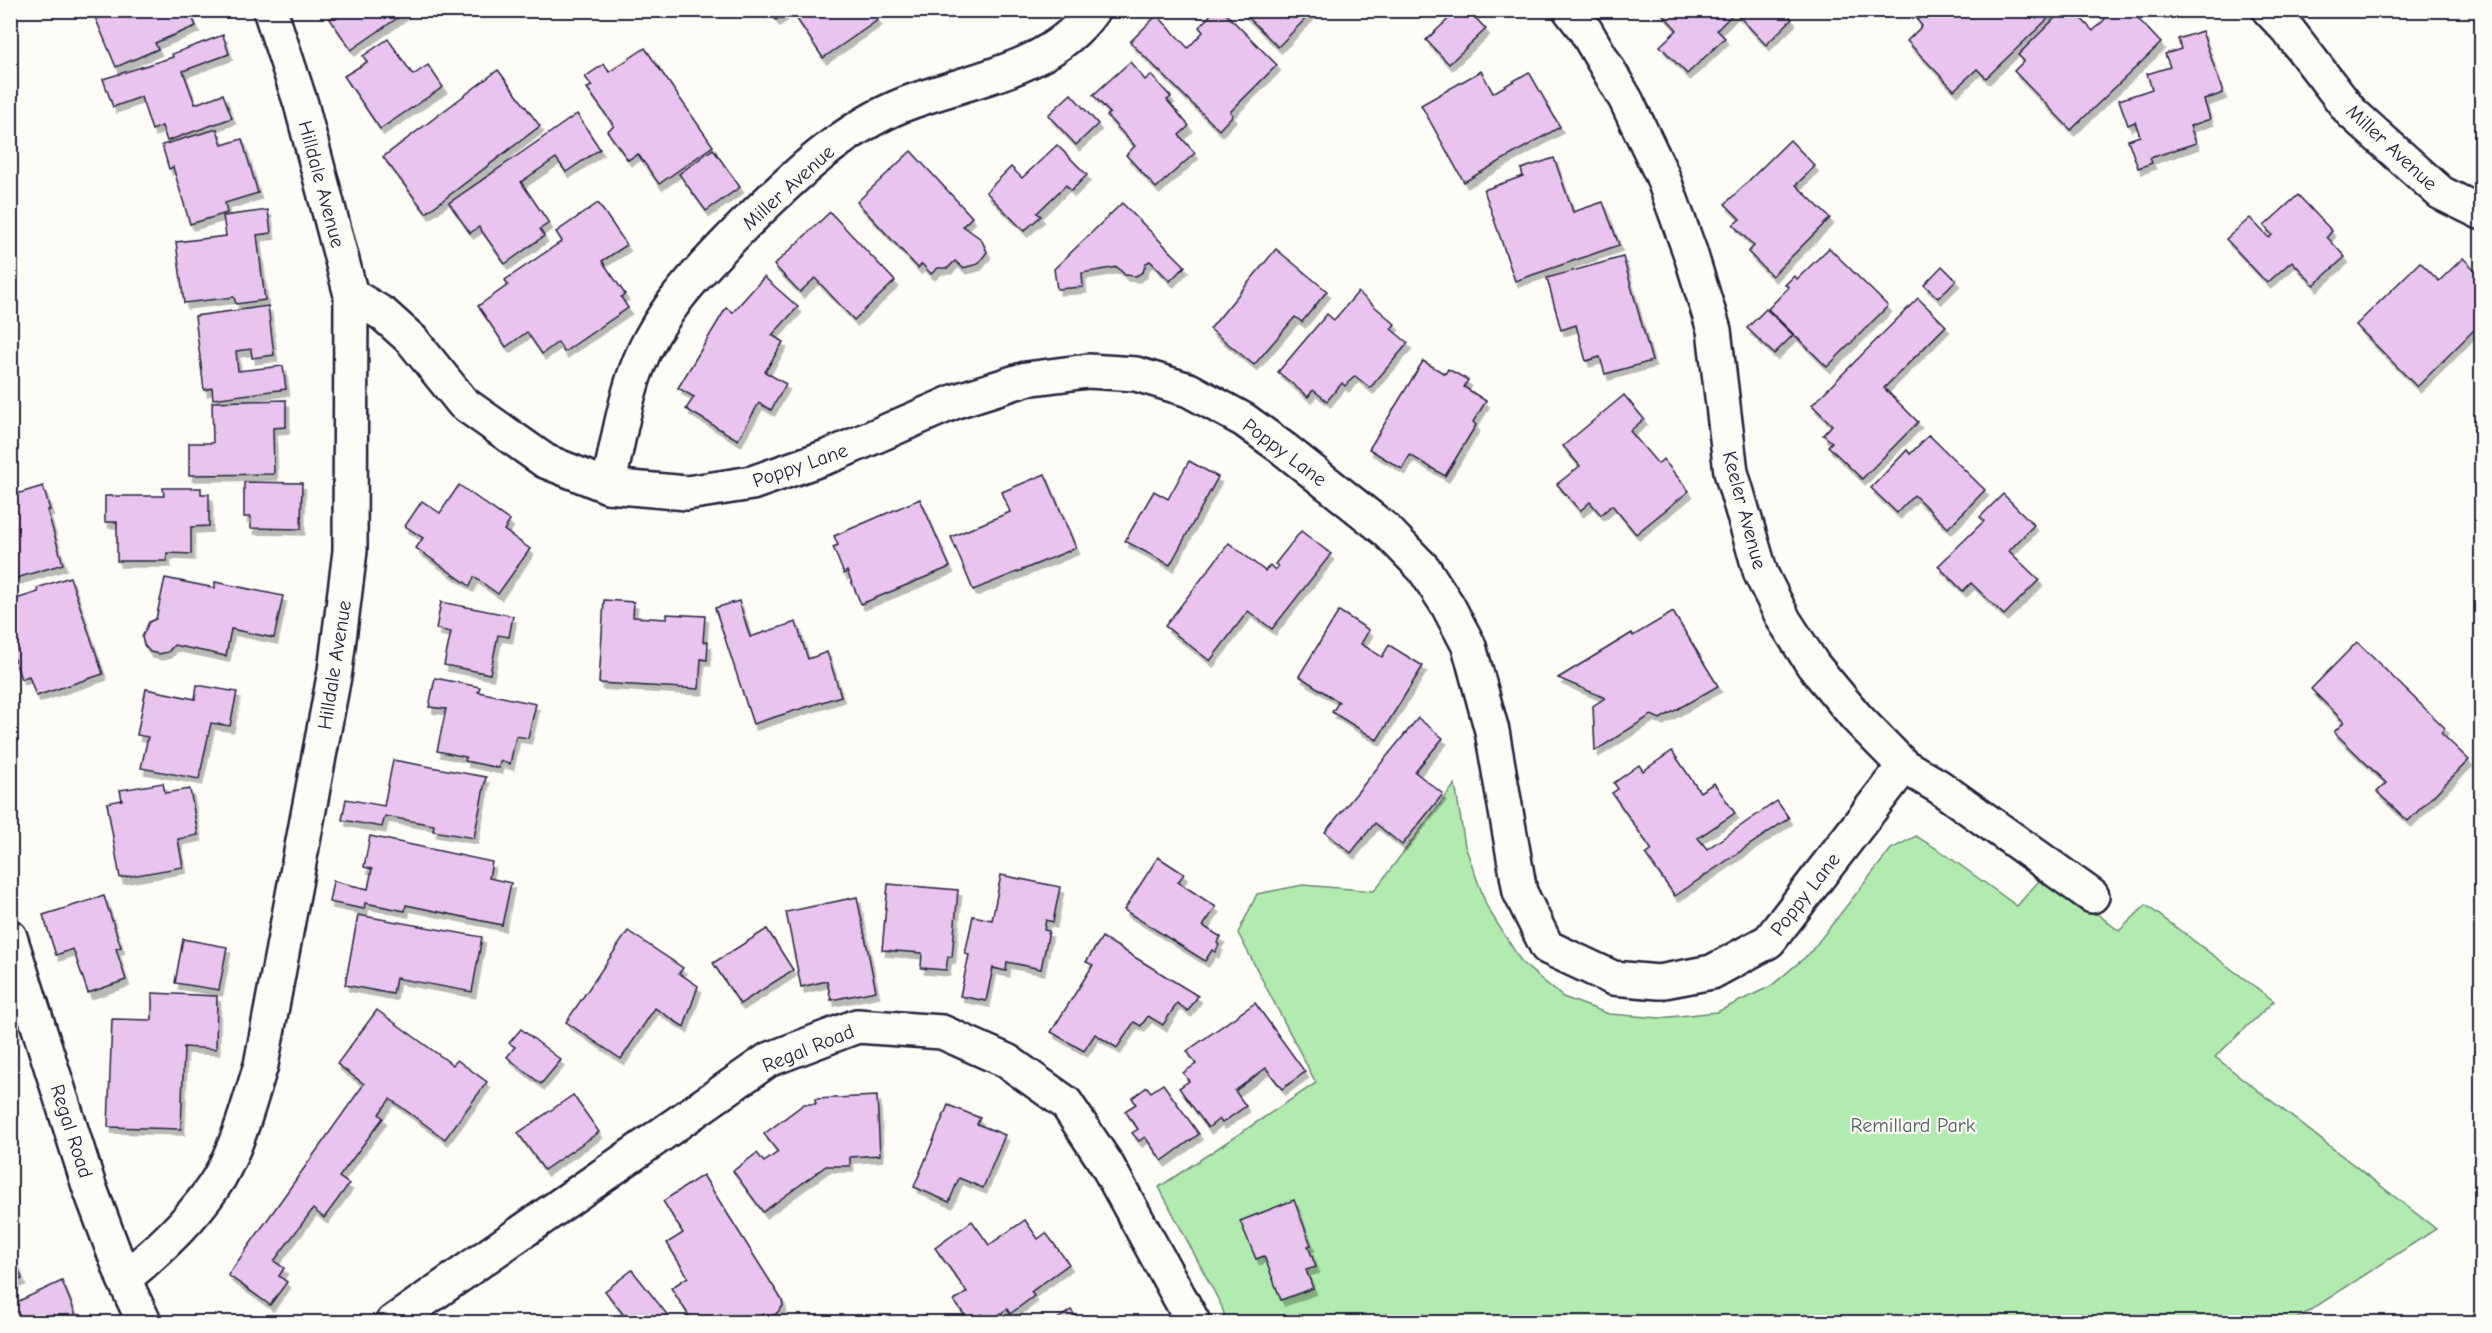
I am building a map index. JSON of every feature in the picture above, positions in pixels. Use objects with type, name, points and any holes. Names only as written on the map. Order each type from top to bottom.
[{"type":"street","name":"Hilldale Avenue","points":[[124,1279],[164,1245],[218,1179],[242,1128],[261,1065],[335,671],[349,562],[351,295],[301,104],[270,10]]},
{"type":"street","name":"Miller Avenue","points":[[608,486],[636,371],[661,320],[701,268],[754,215],[818,155],[850,134],[904,105],[1004,72],[1048,52],[1084,23],[1093,10]]},
{"type":"street","name":"Keeler Avenue","points":[[1570,10],[1584,28],[1626,100],[1662,175],[1690,252],[1714,330],[1731,472],[1761,574],[1784,620],[1814,665],[1857,718],[1904,766],[1938,786],[2092,896]]},
{"type":"street","name":"Miller Avenue","points":[[2269,10],[2288,30],[2350,112],[2441,193],[2481,213]]},
{"type":"street","name":"Poppy Lane","points":[[351,295],[383,314],[412,340],[463,403],[545,461],[608,486],[687,493],[752,483],[832,455],[956,401],[1026,379],[1088,371],[1136,374],[1189,390],[1244,420],[1284,449],[1386,530],[1424,569],[1448,606],[1469,646],[1492,731],[1520,892],[1547,947],[1613,978],[1659,982],[1713,972],[1769,941],[1904,766]]},
{"type":"street","name":"Regal Road","points":[[10,936],[89,1186],[124,1279],[144,1323]]},
{"type":"street","name":"Regal Road","points":[[393,1323],[768,1060],[857,1026],[942,1032],[1007,1061],[1066,1103],[1107,1165],[1192,1323]]},
{"type":"green space","name":"Remillard Park","points":[[1455,784],[1465,846],[1487,907],[1522,963],[1563,997],[1609,1014],[1660,1018],[1717,1012],[1771,986],[1809,954],[1891,849],[1916,836],[2017,906],[2046,873],[2119,931],[2146,905],[2274,1001],[2215,1057],[2436,1229],[2292,1322],[1227,1322],[1221,1305],[1159,1187],[1316,1083],[1238,933],[1257,894],[1303,885],[1374,891]]},
{"type":"building","points":[[92,10],[189,10],[196,26],[155,43],[158,49],[116,67]]},
{"type":"building","points":[[342,10],[409,10],[351,50],[330,19]]},
{"type":"building","points":[[769,10],[790,10],[776,20]]},
{"type":"building","points":[[791,10],[872,10],[878,20],[823,58]]},
{"type":"building","points":[[1215,10],[1222,10],[1277,65],[1230,112],[1233,115],[1219,130],[1130,42],[1157,15],[1188,48],[1203,32],[1199,27]]},
{"type":"building","points":[[1241,10],[1314,10],[1278,47]]},
{"type":"building","points":[[1458,10],[1468,10],[1486,29],[1449,64],[1426,40]]},
{"type":"building","points":[[1659,10],[1784,10],[1792,19],[1766,45],[1735,12],[1717,30],[1725,38],[1687,74],[1660,46],[1677,30]]},
{"type":"building","points":[[1928,10],[2057,10],[1986,78],[1977,69],[1954,90],[1907,41],[1922,26],[1917,20]]},
{"type":"building","points":[[2063,10],[2073,10],[2093,31],[2114,10],[2130,10],[2161,43],[2071,130],[2014,71],[2024,61],[2018,55]]},
{"type":"building","points":[[2202,31],[2223,93],[2204,100],[2210,119],[2190,126],[2196,143],[2150,158],[2152,163],[2138,168],[2128,140],[2140,136],[2135,122],[2128,125],[2119,100],[2152,89],[2147,74],[2170,67],[2165,54],[2181,49],[2178,39]]},
{"type":"building","points":[[223,35],[229,54],[183,71],[195,104],[223,94],[232,118],[167,141],[162,126],[152,130],[141,97],[113,107],[103,79],[173,57],[172,54]]},
{"type":"building","points":[[388,39],[413,75],[428,65],[443,87],[380,129],[344,76],[367,62],[363,56]]},
{"type":"building","points":[[645,48],[713,146],[659,184],[638,154],[628,160],[607,131],[614,126],[587,88],[592,86],[585,77],[604,64],[609,72]]},
{"type":"building","points":[[1130,62],[1145,80],[1151,75],[1171,97],[1167,100],[1189,126],[1179,135],[1195,153],[1156,188],[1126,155],[1135,146],[1107,116],[1110,113],[1093,95]]},
{"type":"building","points":[[498,70],[540,126],[426,213],[383,157]]},
{"type":"building","points":[[1481,71],[1493,93],[1529,72],[1560,127],[1464,182],[1421,105]]},
{"type":"building","points":[[1071,94],[1098,124],[1076,145],[1048,115]]},
{"type":"building","points":[[577,114],[600,149],[566,172],[556,158],[521,182],[549,223],[540,229],[544,236],[505,264],[479,227],[470,233],[449,203]]},
{"type":"building","points":[[217,129],[222,145],[242,139],[258,193],[225,203],[227,213],[190,224],[173,167],[169,169],[162,145]]},
{"type":"building","points":[[1790,140],[1815,166],[1796,185],[1830,218],[1772,276],[1748,252],[1754,246],[1733,225],[1740,219],[1725,204]]},
{"type":"building","points":[[1057,145],[1087,175],[1071,191],[1066,185],[1037,213],[1041,216],[1024,231],[986,192],[1011,167],[1022,178]]},
{"type":"building","points":[[713,149],[740,187],[706,211],[679,174]]},
{"type":"building","points":[[911,151],[972,217],[963,226],[981,239],[987,252],[978,264],[963,268],[955,261],[948,268],[938,268],[931,274],[922,264],[918,268],[857,202]]},
{"type":"building","points":[[1554,158],[1573,212],[1603,202],[1619,245],[1515,281],[1484,190],[1523,176],[1521,169]]},
{"type":"building","points":[[2298,195],[2332,231],[2327,237],[2345,257],[2314,285],[2292,261],[2267,283],[2226,239],[2250,218],[2269,238],[2272,235],[2264,226]]},
{"type":"building","points":[[598,203],[627,245],[602,261],[625,294],[621,297],[628,308],[564,352],[558,342],[542,354],[527,332],[506,347],[478,306],[508,285],[505,280],[562,241],[556,232]]},
{"type":"building","points":[[1122,203],[1185,266],[1170,281],[1150,261],[1146,263],[1143,272],[1136,276],[1125,275],[1117,267],[1082,273],[1083,287],[1057,289],[1054,269]]},
{"type":"building","points":[[268,210],[271,233],[257,235],[265,300],[236,304],[234,297],[184,303],[176,242],[226,236],[223,216]]},
{"type":"building","points":[[830,212],[895,281],[854,320],[815,278],[800,292],[774,265]]},
{"type":"building","points":[[1829,248],[1888,306],[1827,367],[1768,309],[1789,287],[1785,285],[1794,276],[1797,279]]},
{"type":"building","points":[[1276,249],[1327,291],[1302,322],[1295,317],[1254,365],[1210,329]]},
{"type":"building","points":[[1623,257],[1652,361],[1605,374],[1600,357],[1586,361],[1576,325],[1561,330],[1547,278]]},
{"type":"building","points":[[2463,258],[2482,277],[2482,322],[2417,387],[2356,325],[2420,262],[2439,281]]},
{"type":"building","points":[[1942,266],[1956,280],[1938,298],[1924,285]]},
{"type":"building","points":[[764,277],[798,307],[772,335],[783,342],[765,372],[786,384],[771,410],[759,403],[738,440],[686,409],[694,397],[678,388],[726,308],[733,312]]},
{"type":"building","points":[[1358,292],[1395,324],[1391,329],[1408,343],[1370,388],[1355,376],[1345,386],[1342,383],[1327,401],[1313,390],[1308,397],[1278,372],[1327,314],[1334,320]]},
{"type":"building","points":[[1918,298],[1946,326],[1884,388],[1918,422],[1862,479],[1828,446],[1832,442],[1823,435],[1832,425],[1812,405]]},
{"type":"building","points":[[268,306],[274,355],[252,358],[251,349],[236,351],[238,371],[283,366],[286,389],[213,399],[212,388],[204,390],[195,316]]},
{"type":"building","points":[[1766,309],[1793,335],[1774,354],[1747,328]]},
{"type":"building","points":[[1423,361],[1445,374],[1448,369],[1468,380],[1464,387],[1486,401],[1473,422],[1476,425],[1445,476],[1410,455],[1402,469],[1369,449]]},
{"type":"building","points":[[1624,395],[1644,419],[1630,431],[1658,464],[1663,459],[1689,491],[1636,534],[1612,505],[1601,515],[1590,502],[1580,511],[1557,484],[1580,466],[1563,446]]},
{"type":"building","points":[[286,400],[286,427],[273,428],[274,474],[189,475],[189,443],[213,443],[212,402]]},
{"type":"building","points":[[1929,435],[1985,490],[1948,528],[1914,495],[1897,513],[1871,488],[1907,450],[1910,454]]},
{"type":"building","points":[[1189,461],[1218,477],[1170,565],[1125,541],[1154,491],[1168,499]]},
{"type":"building","points":[[1045,474],[1076,548],[973,590],[951,537],[1010,512],[1002,492]]},
{"type":"building","points":[[244,482],[302,483],[301,529],[251,528],[251,517],[244,517]]},
{"type":"building","points":[[459,485],[510,521],[504,530],[530,549],[498,594],[474,577],[470,586],[416,548],[423,538],[405,526],[422,501],[440,513]]},
{"type":"building","points":[[43,486],[50,510],[47,510],[63,564],[10,580],[10,496]]},
{"type":"building","points":[[163,488],[201,488],[201,494],[209,494],[209,526],[191,527],[191,554],[167,553],[167,561],[117,561],[117,522],[105,522],[105,496],[164,496]]},
{"type":"building","points":[[2003,494],[2034,525],[2009,551],[2039,580],[2004,615],[1971,583],[1963,591],[1938,566],[1984,521],[1980,517]]},
{"type":"building","points":[[920,499],[950,567],[861,604],[847,571],[844,574],[833,547],[838,545],[834,536]]},
{"type":"building","points":[[1301,531],[1331,554],[1272,629],[1248,611],[1210,661],[1165,626],[1229,543],[1265,571],[1270,565],[1275,570],[1278,566],[1275,564]]},
{"type":"building","points":[[70,577],[103,674],[36,696],[29,676],[21,679],[12,652],[16,650],[10,632],[10,629],[14,629],[10,619],[10,601],[38,592],[37,588]]},
{"type":"building","points":[[165,578],[215,588],[215,582],[283,596],[274,638],[231,629],[226,656],[174,645],[168,652],[159,654],[150,652],[144,645],[142,637],[149,622],[156,619]]},
{"type":"building","points":[[604,600],[634,602],[633,617],[667,619],[667,614],[705,616],[703,642],[708,642],[707,660],[701,659],[699,689],[599,683]]},
{"type":"building","points":[[739,601],[750,637],[796,622],[808,659],[827,652],[841,696],[753,724],[715,608]]},
{"type":"building","points":[[441,602],[513,616],[509,637],[498,635],[490,674],[444,665],[451,632],[436,629]]},
{"type":"building","points":[[1339,611],[1369,630],[1361,644],[1382,657],[1389,645],[1423,666],[1377,740],[1332,712],[1339,702],[1299,676]]},
{"type":"building","points":[[1673,612],[1718,686],[1660,719],[1651,715],[1595,751],[1593,706],[1605,698],[1558,678],[1632,633],[1633,636]]},
{"type":"building","points":[[2357,642],[2445,728],[2441,733],[2469,760],[2408,821],[2377,792],[2386,783],[2334,732],[2344,722],[2311,689]]},
{"type":"building","points":[[435,678],[480,687],[478,692],[536,704],[528,738],[516,736],[510,764],[500,761],[499,768],[465,761],[466,757],[437,751],[446,709],[429,707]]},
{"type":"building","points":[[197,685],[237,692],[230,726],[211,723],[199,779],[141,768],[148,737],[137,735],[146,689],[195,699]]},
{"type":"building","points":[[1418,718],[1443,738],[1415,772],[1443,794],[1402,845],[1375,823],[1351,853],[1325,832]]},
{"type":"building","points":[[1672,751],[1700,792],[1714,783],[1735,813],[1698,838],[1707,849],[1777,801],[1789,818],[1675,896],[1646,855],[1652,850],[1612,793],[1618,789],[1614,783],[1639,765],[1643,771]]},
{"type":"building","points":[[393,760],[486,777],[474,838],[433,831],[434,825],[385,816],[382,827],[342,820],[346,799],[384,806]]},
{"type":"building","points":[[163,783],[165,793],[190,789],[198,835],[178,839],[183,867],[120,878],[107,803],[122,800],[120,790]]},
{"type":"building","points":[[370,836],[492,862],[489,878],[511,883],[502,925],[406,905],[405,911],[365,903],[364,909],[329,902],[333,881],[368,889],[372,869],[364,867]]},
{"type":"building","points":[[1158,857],[1184,874],[1178,882],[1216,907],[1203,926],[1221,937],[1215,952],[1212,950],[1205,961],[1124,910]]},
{"type":"building","points":[[1001,875],[1060,887],[1053,922],[1046,920],[1044,930],[1049,931],[1041,969],[1007,962],[1006,971],[993,968],[986,1001],[960,996],[969,955],[965,954],[973,916],[992,920]]},
{"type":"building","points":[[888,884],[958,890],[952,957],[948,957],[946,970],[921,968],[922,953],[882,950]]},
{"type":"building","points":[[104,896],[121,947],[116,949],[126,980],[88,993],[73,949],[56,955],[43,915]]},
{"type":"building","points":[[857,897],[876,991],[831,1000],[827,981],[801,987],[786,912]]},
{"type":"building","points":[[358,915],[482,937],[472,992],[396,978],[393,994],[345,985]]},
{"type":"building","points":[[767,929],[793,970],[740,1004],[713,963]]},
{"type":"building","points":[[628,931],[683,968],[679,973],[698,986],[684,1027],[655,1008],[621,1059],[566,1022]]},
{"type":"building","points":[[1102,937],[1198,996],[1188,1011],[1177,1003],[1163,1025],[1148,1016],[1141,1026],[1134,1022],[1117,1048],[1095,1034],[1084,1051],[1051,1032],[1093,965],[1086,962]]},
{"type":"building","points":[[183,939],[227,947],[219,990],[175,983]]},
{"type":"building","points":[[152,993],[217,996],[216,1049],[184,1047],[181,1129],[108,1127],[112,1019],[152,1020]]},
{"type":"building","points":[[1255,1003],[1305,1072],[1282,1089],[1266,1068],[1235,1091],[1246,1106],[1222,1123],[1219,1119],[1208,1128],[1179,1088],[1189,1081],[1183,1073],[1196,1064],[1187,1051]]},
{"type":"building","points":[[377,1010],[453,1065],[457,1060],[487,1082],[445,1139],[390,1099],[379,1114],[383,1118],[339,1177],[349,1184],[324,1218],[313,1209],[274,1261],[284,1268],[279,1276],[287,1282],[270,1305],[228,1275],[364,1084],[337,1064]]},
{"type":"building","points":[[521,1029],[561,1060],[541,1084],[507,1057],[515,1047],[509,1043]]},
{"type":"building","points":[[1163,1084],[1199,1134],[1162,1161],[1145,1137],[1139,1141],[1132,1133],[1138,1129],[1125,1111],[1136,1104],[1132,1098],[1147,1087],[1151,1092]]},
{"type":"building","points":[[573,1095],[599,1132],[544,1170],[518,1133]]},
{"type":"building","points":[[877,1096],[880,1155],[850,1157],[850,1166],[826,1166],[763,1212],[733,1171],[757,1153],[764,1162],[778,1152],[764,1134],[804,1104],[816,1104],[815,1099]]},
{"type":"building","points":[[948,1105],[980,1118],[977,1124],[1005,1135],[983,1188],[959,1178],[949,1202],[914,1187]]},
{"type":"building","points":[[703,1175],[782,1300],[783,1306],[776,1314],[770,1316],[763,1314],[754,1320],[755,1322],[693,1322],[671,1288],[688,1277],[667,1243],[683,1233],[663,1201]]},
{"type":"building","points":[[1294,1200],[1311,1245],[1308,1246],[1316,1267],[1306,1270],[1313,1288],[1281,1300],[1264,1256],[1256,1259],[1240,1221]]},
{"type":"building","points":[[1025,1220],[1038,1239],[1046,1233],[1069,1264],[1031,1292],[1034,1296],[1010,1314],[1007,1309],[988,1322],[982,1314],[970,1322],[954,1301],[967,1292],[935,1248],[972,1221],[989,1245]]},
{"type":"building","points":[[10,1245],[22,1279],[10,1283]]},
{"type":"building","points":[[632,1270],[673,1322],[611,1322],[623,1314],[605,1291]]},
{"type":"building","points":[[62,1281],[78,1320],[72,1322],[10,1322],[10,1305]]},
{"type":"building","points":[[1071,1310],[1080,1322],[1053,1322]]}]
